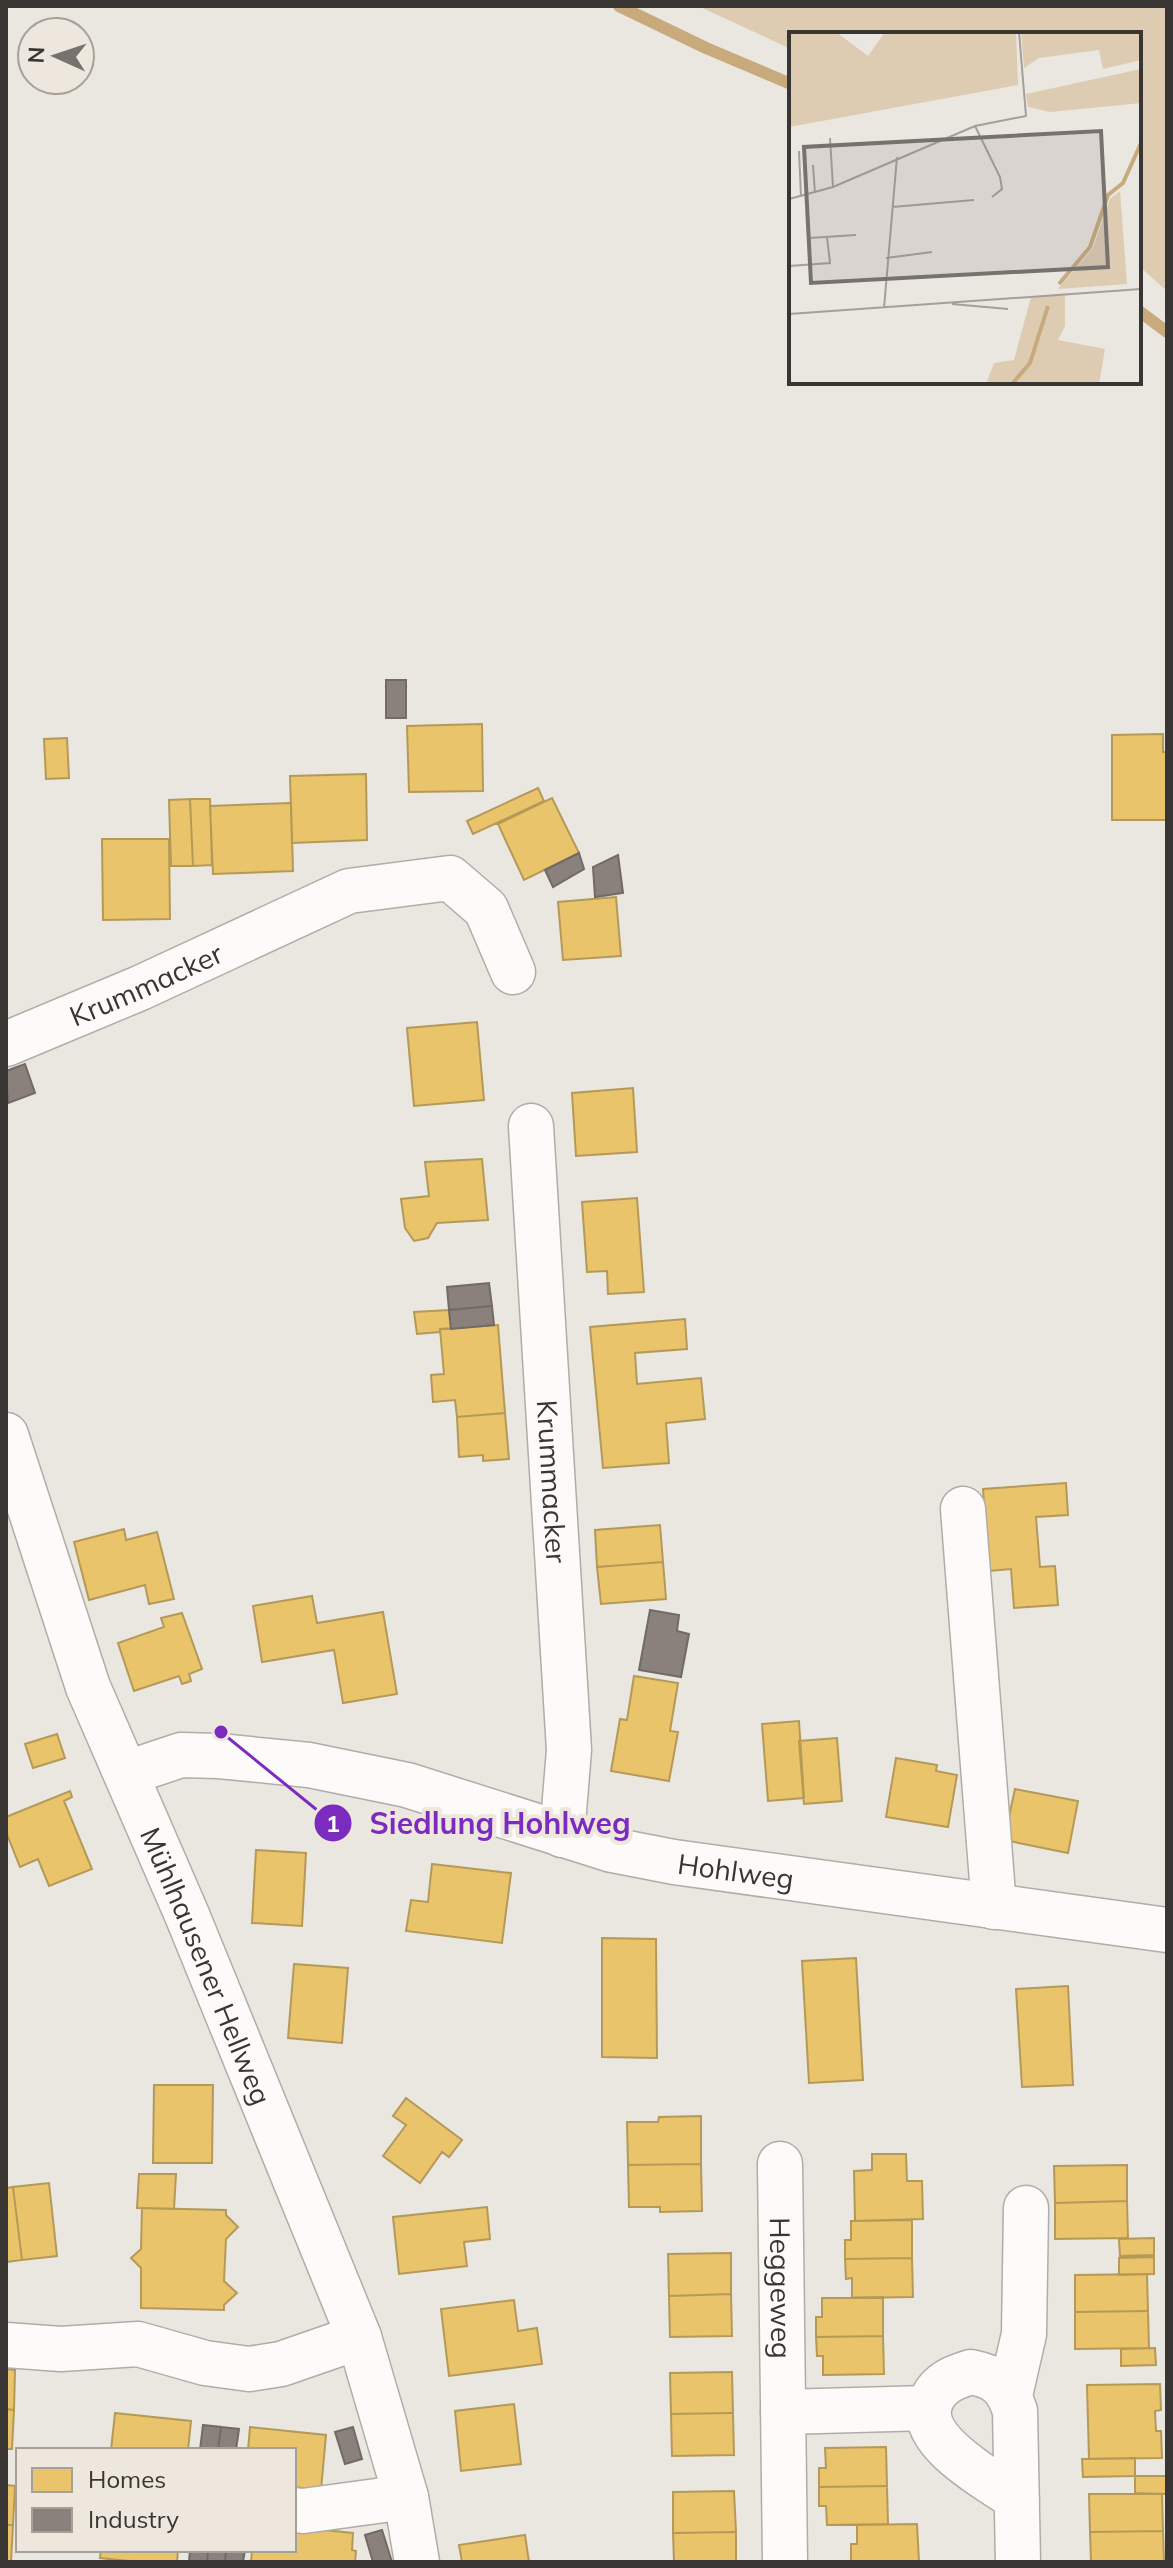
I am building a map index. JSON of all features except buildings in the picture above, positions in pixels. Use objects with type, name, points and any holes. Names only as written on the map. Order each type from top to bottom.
[{"type":"street","name":"Krummacker","points":[[6,1044],[140,988],[349,891],[450,878],[486,909],[513,972]]},
{"type":"street","name":"Krummacker","points":[[531,1126],[569,1750],[562,1835]]},
{"type":"street","name":"Mühlhausener Hellweg","points":[[6,1435],[88,1687],[187,1915],[359,2337],[406,2497],[417,2562]]},
{"type":"street","points":[[963,1509],[994,1907]]},
{"type":"street","name":"Hohlweg","points":[[127,1773],[181,1755],[309,1765],[407,1785],[612,1850],[674,1862],[1167,1930]]},
{"type":"street","name":"Heggeweg","points":[[780,2164],[785,2562]]},
{"type":"street","points":[[1010,2395],[1024,2334],[1026,2208]]},
{"type":"street","points":[[6,2345],[61,2349],[138,2344],[205,2363],[249,2369],[281,2364],[359,2337]]},
{"type":"street","points":[[1017,2499],[938,2439],[930,2425],[928,2408],[943,2383],[971,2372],[1000,2381],[1010,2395],[1015,2411],[1017,2499],[1018,2562]]},
{"type":"street","points":[[783,2412],[928,2408]]},
{"type":"street","points":[[296,2510],[406,2497]]},
{"type":"shaded area","points":[[698,6],[1167,6],[1167,291],[1141,268],[1141,32],[789,32],[789,48]]},
{"type":"waterway","points":[[619,6],[789,83]]},
{"type":"waterway","points":[[1141,312],[1167,332]]},
{"type":"place","name":"Siedlung Hohlweg","points":[[221,1732]]}]
